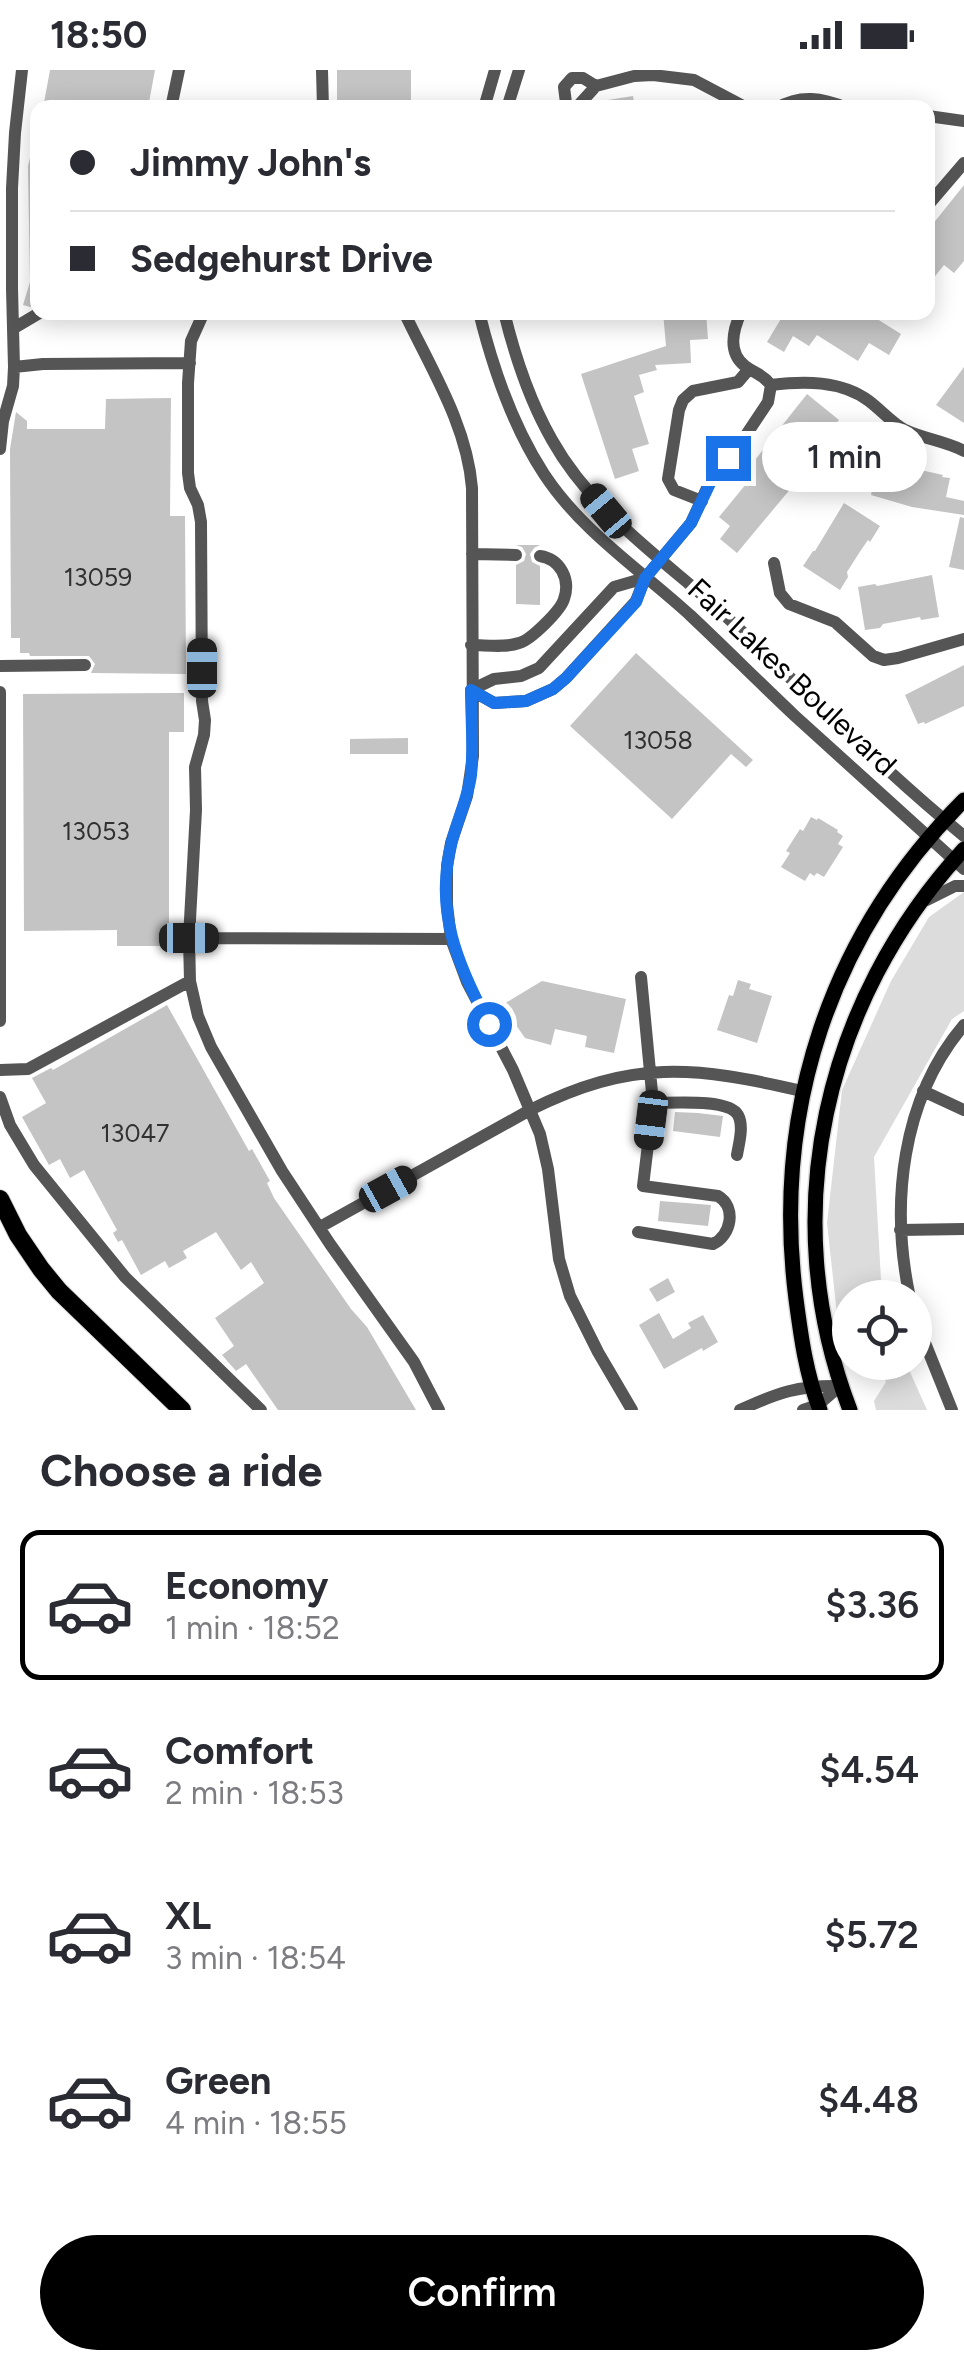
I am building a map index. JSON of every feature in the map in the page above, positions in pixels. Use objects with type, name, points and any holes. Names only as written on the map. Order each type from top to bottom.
[{"type":"highway","points":[[0,1200],[26,1247],[59,1291],[182,1410]]},
{"type":"main road","points":[[814,1408],[801,1338],[790,1220],[790,1178],[802,1091],[829,1005],[874,913],[930,836],[964,800]]},
{"type":"main road","points":[[850,1410],[840,1386],[823,1308],[815,1200],[821,1137],[848,1035],[884,957],[916,907],[961,859]]},
{"type":"street","points":[[0,450],[13,386],[12,188],[22,70]]},
{"type":"street","points":[[173,100],[179,70]]},
{"type":"street","points":[[322,70],[323,100]]},
{"type":"street","points":[[487,100],[496,70]]},
{"type":"street","points":[[510,100],[519,70]]},
{"type":"street","points":[[583,100],[596,86],[653,75],[694,80],[733,100]]},
{"type":"street","points":[[566,100],[564,87],[572,78],[583,78],[596,86]]},
{"type":"street","points":[[793,100],[822,100]]},
{"type":"street","points":[[935,117],[964,121]]},
{"type":"street","points":[[935,197],[964,164]]},
{"type":"street","points":[[14,328],[30,319]]},
{"type":"street","points":[[200,320],[191,340],[188,473],[201,522],[205,720],[195,767],[190,980],[198,1016],[212,1047],[282,1171],[414,1362],[438,1410]]},
{"type":"street","points":[[408,320],[462,435],[470,462],[471,774],[448,866],[451,939],[467,982],[513,1070],[540,1134],[559,1259],[570,1296],[632,1410]]},
{"type":"street","name":"Fair Lakes Boulevard","points":[[481,320],[508,404],[544,474],[589,528],[930,836],[961,859]]},
{"type":"street","name":"Fair Lakes Boulevard","points":[[506,320],[518,365],[553,442],[606,511],[964,836]]},
{"type":"street","points":[[471,690],[494,703],[526,701],[553,689],[636,602],[645,578],[691,523],[714,475],[768,402],[771,385],[761,373],[748,369],[736,358],[733,344],[737,320]]},
{"type":"street","points":[[14,368],[43,364],[190,363]]},
{"type":"street","points":[[702,501],[674,490],[668,479],[679,410],[683,400],[694,391],[738,382],[748,369]]},
{"type":"street","points":[[771,385],[826,384],[864,396],[904,430],[964,451]]},
{"type":"street","points":[[472,554],[516,556]]},
{"type":"street","points":[[471,645],[524,642],[560,607],[566,592],[562,571],[555,561],[540,556]]},
{"type":"street","points":[[774,563],[780,593],[789,604],[836,622],[873,656],[884,660],[898,658],[964,639]]},
{"type":"street","points":[[471,690],[494,679],[520,676],[540,668],[614,587],[645,578]]},
{"type":"street","points":[[0,666],[85,664]]},
{"type":"street","points":[[0,692],[0,1021]]},
{"type":"street","points":[[916,907],[941,892],[964,886]]},
{"type":"street","points":[[189,938],[451,939]]},
{"type":"street","points":[[638,1232],[713,1244],[726,1235],[730,1208],[718,1196],[643,1186],[653,1103],[641,976]]},
{"type":"street","points":[[0,1070],[28,1070],[190,980]]},
{"type":"street","points":[[907,1280],[900,1230],[904,1166],[915,1115],[942,1053],[964,1024]]},
{"type":"street","points":[[320,1227],[530,1110],[590,1084],[677,1070],[708,1072],[802,1091]]},
{"type":"street","points":[[923,1091],[964,1110]]},
{"type":"street","points":[[0,1097],[10,1125],[34,1165],[126,1276],[261,1410]]},
{"type":"street","points":[[653,1103],[700,1103],[735,1110],[740,1119],[737,1154]]},
{"type":"street","points":[[900,1230],[964,1229]]},
{"type":"street","points":[[932,1360],[952,1410]]},
{"type":"street","points":[[740,1410],[782,1392],[810,1386],[840,1386]]},
{"type":"street","points":[[814,1408],[840,1386]]},
{"type":"shaded area","points":[[964,892],[964,1011],[952,1019],[874,1157],[881,1280],[833,1280],[827,1223],[842,1090],[891,981],[929,917]]},
{"type":"shaded area","points":[[914,1380],[927,1410],[876,1410],[874,1401],[886,1382]]},
{"type":"building","points":[[50,70],[155,70],[149,100],[44,100]]},
{"type":"building","points":[[337,70],[411,70],[411,100],[337,100]]},
{"type":"building","points":[[30,158],[30,282],[28,166]]},
{"type":"building","points":[[964,185],[964,261],[954,273],[944,265],[935,276],[935,221]]},
{"type":"building","points":[[30,282],[30,307],[23,305]]},
{"type":"building","points":[[664,320],[707,320],[708,339],[690,340],[691,363],[655,365],[657,370],[639,375],[644,392],[634,396],[649,444],[632,449],[639,471],[615,479],[581,374],[666,346]]},
{"type":"building","points":[[780,320],[879,320],[901,334],[889,355],[869,343],[858,361],[817,335],[809,346],[793,336],[784,352],[767,342]]},
{"type":"building","points":[[964,367],[964,423],[936,405]]},
{"type":"building","points":[[807,394],[839,420],[821,441],[827,445],[737,553],[720,539],[730,526],[719,517],[746,484],[740,479]]},
{"type":"building","points":[[171,398],[170,516],[185,516],[186,674],[91,673],[95,664],[89,656],[20,653],[20,638],[11,638],[10,449],[16,412],[27,421],[27,429],[105,429],[106,399]]},
{"type":"building","points":[[878,463],[950,478],[946,497],[964,501],[964,515],[912,507],[871,495]]},
{"type":"building","points":[[844,503],[880,526],[847,572],[840,590],[803,566]]},
{"type":"building","points":[[960,517],[964,518],[964,570],[949,567]]},
{"type":"building","points":[[516,545],[540,545],[530,554],[532,562],[540,566],[540,605],[516,604],[516,565],[524,561],[526,554]]},
{"type":"building","points":[[932,575],[939,617],[920,617],[865,630],[858,587]]},
{"type":"building","points":[[636,653],[753,760],[746,767],[731,754],[672,819],[570,726]]},
{"type":"building","points":[[964,665],[964,706],[918,724],[905,695]]},
{"type":"building","points":[[184,693],[184,732],[169,732],[169,946],[117,946],[117,930],[24,931],[23,694]]},
{"type":"building","points":[[408,738],[408,754],[350,754],[350,739]]},
{"type":"building","points":[[811,817],[838,830],[843,836],[838,844],[843,847],[824,877],[810,873],[805,881],[781,867],[790,853],[786,851]]},
{"type":"building","points":[[738,980],[751,984],[749,989],[772,996],[757,1043],[717,1030]]},
{"type":"building","points":[[542,981],[626,999],[614,1053],[585,1047],[587,1036],[555,1029],[551,1045],[525,1038],[502,1005]]},
{"type":"building","points":[[167,1005],[270,1181],[267,1183],[274,1198],[367,1327],[416,1410],[278,1410],[246,1364],[236,1371],[222,1355],[234,1346],[215,1318],[264,1283],[251,1262],[241,1270],[216,1232],[183,1251],[187,1258],[169,1268],[165,1261],[141,1275],[122,1240],[118,1242],[113,1233],[117,1230],[84,1170],[70,1178],[60,1159],[49,1165],[22,1117],[46,1103],[32,1078]]},
{"type":"building","points":[[675,1112],[723,1116],[720,1137],[673,1131]]},
{"type":"building","points":[[660,1201],[711,1205],[708,1226],[658,1221]]},
{"type":"building","points":[[668,1278],[675,1292],[657,1302],[649,1289]]},
{"type":"building","points":[[659,1313],[673,1339],[691,1328],[688,1323],[703,1315],[718,1342],[664,1369],[639,1325]]},
{"type":"route","points":[[489,1024],[458,961],[447,904],[451,844],[468,796],[471,774],[471,690],[494,703],[526,701],[553,689],[566,678],[636,602],[645,578],[691,523],[714,475],[728,458]]}]
